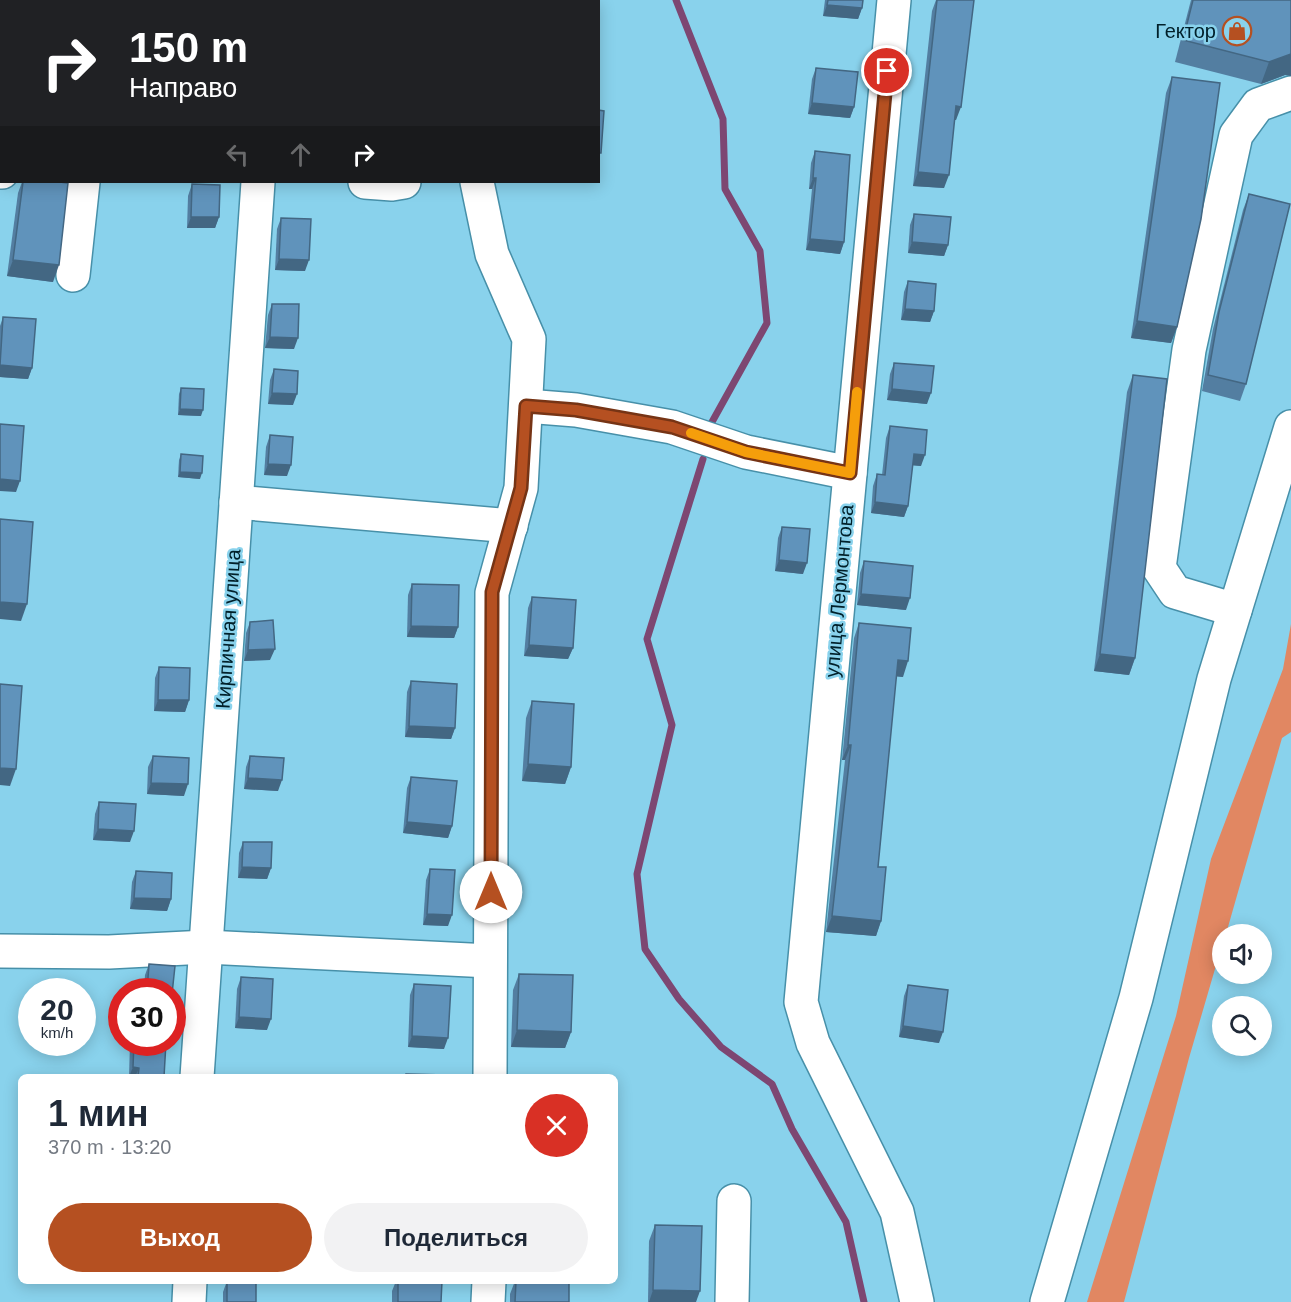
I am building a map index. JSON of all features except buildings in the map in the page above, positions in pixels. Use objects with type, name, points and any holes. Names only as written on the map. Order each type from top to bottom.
[{"type":"street","name":"улица Лермонтова","points":[[894,0],[801,1002],[813,1043],[897,1212],[917,1302]]},
{"type":"street","points":[[1235,610],[1175,592],[1159,568],[1189,350],[1236,135],[1258,105],[1291,93]]},
{"type":"street","points":[[73,275],[83,183]]},
{"type":"street","name":"Кирпичная улица","points":[[196,1074],[258,183]]},
{"type":"street","points":[[378,183],[398,183]]},
{"type":"street","points":[[477,183],[492,254],[529,339],[521,488],[492,592],[490,1074]]},
{"type":"street","points":[[526,406],[576,410],[672,427],[746,452],[850,473]]},
{"type":"street","points":[[1047,1302],[1136,998],[1214,679],[1291,427]]},
{"type":"street","points":[[236,501],[511,526]]},
{"type":"street","points":[[0,951],[109,952],[206,947],[490,961]]},
{"type":"street","points":[[732,1302],[734,1201]]},
{"type":"street","points":[[189,1302],[190,1284]]},
{"type":"street","points":[[488,1302],[489,1284]]},
{"type":"shaded area","points":[[1291,624],[1291,732],[1282,738],[1229,924],[1212,924],[1212,979],[1124,1302],[1087,1302],[1176,1016],[1211,859],[1283,669]]},
{"type":"waterway","points":[[676,0],[723,119],[725,189],[760,251],[767,323],[712,422]]},
{"type":"waterway","points":[[703,459],[647,639],[672,725],[637,874],[645,949],[679,999],[721,1047],[772,1084],[792,1129],[846,1222],[864,1302]]},
{"type":"slow traffic","points":[[691,433],[746,452],[850,473],[857,392]]},
{"type":"place","name":"Гектор","points":[[1237,31]]},
{"type":"route","points":[[491,892],[492,592],[521,488],[526,406],[576,410],[672,427],[746,452],[850,473],[887,71]]}]
